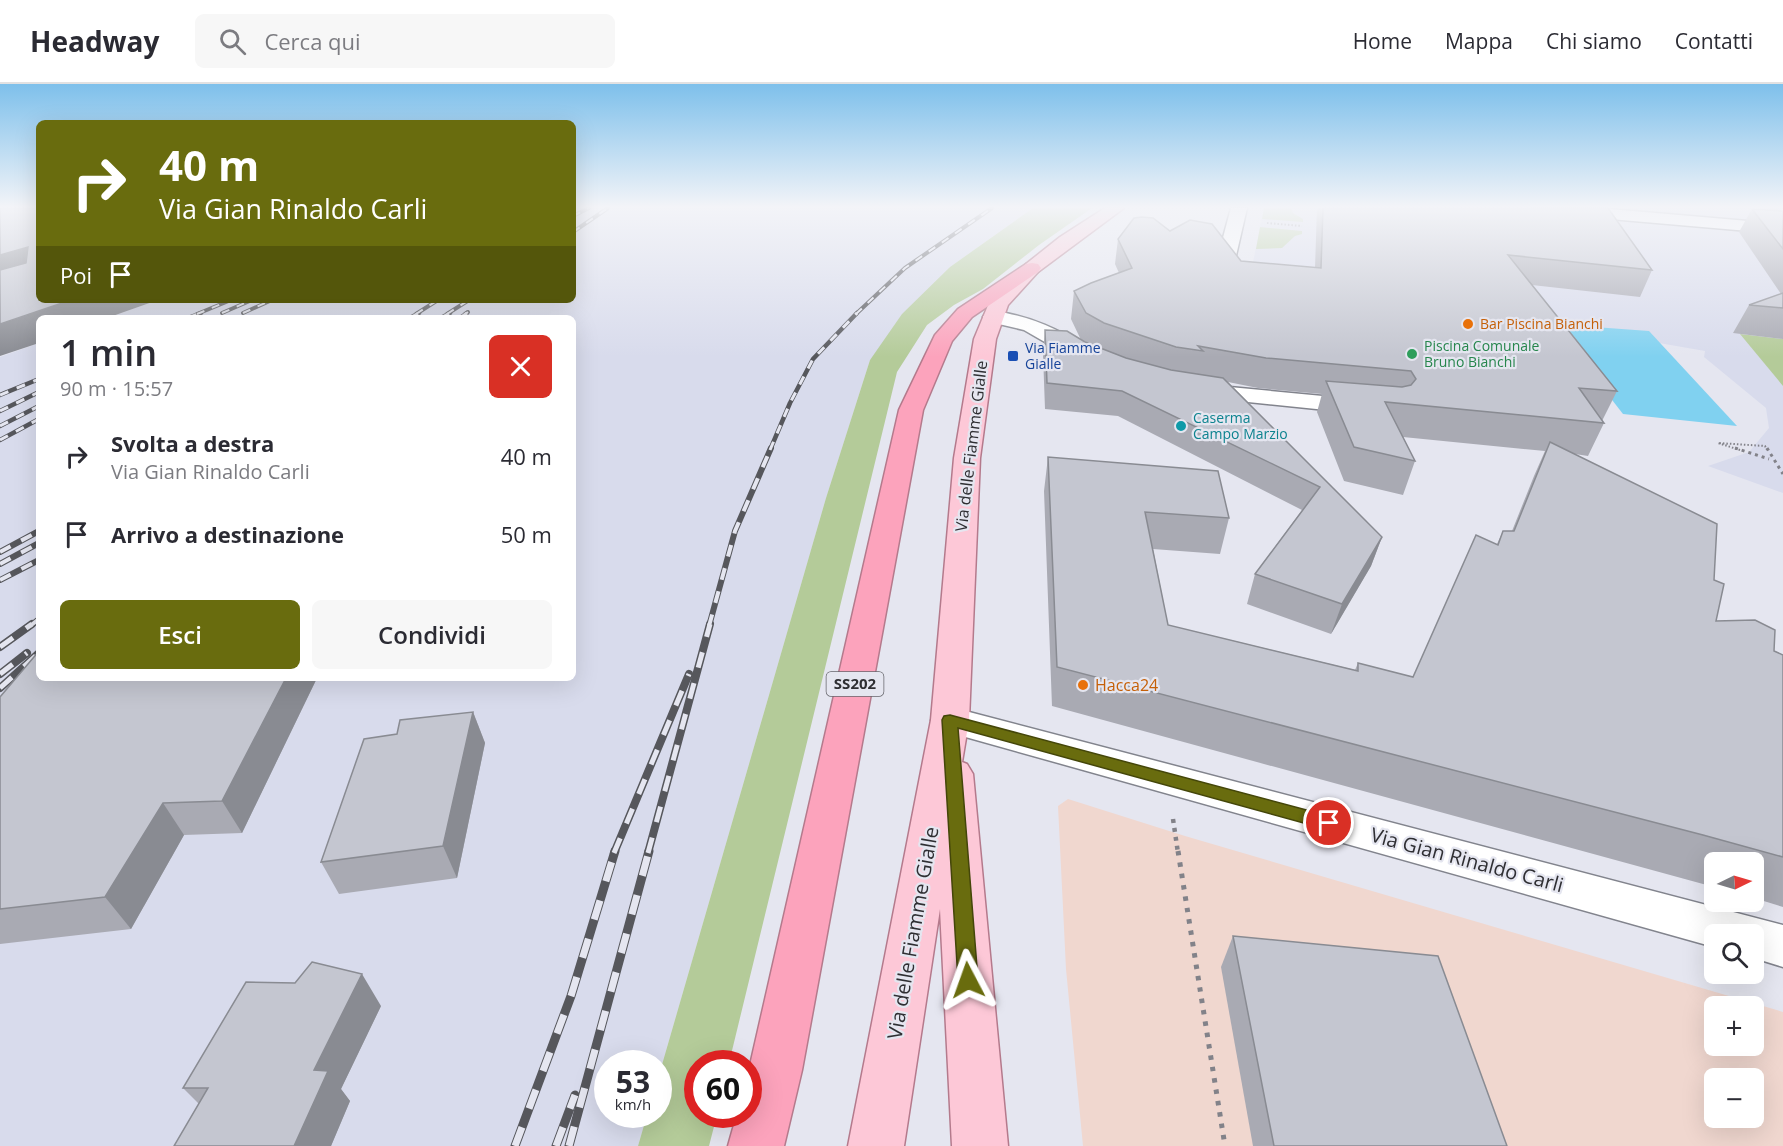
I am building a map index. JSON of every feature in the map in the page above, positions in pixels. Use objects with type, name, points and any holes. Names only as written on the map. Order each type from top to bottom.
[{"type":"highway","name":"SS202","points":[[756,1146],[776,1070],[911,410],[942,339],[965,313],[1032,268]]},
{"type":"main road","name":"Via delle Fiamme Gialle","points":[[876,1146],[950,720],[967,458],[985,339],[999,303],[1045,258]]},
{"type":"main road","name":"Via delle Fiamme Gialle","points":[[950,720],[980,1146]]},
{"type":"street","points":[[993,317],[1019,320],[1043,328],[1101,363]]},
{"type":"street","points":[[1178,387],[1221,394],[1391,409]]},
{"type":"street","name":"Via Gian Rinaldo Carli","points":[[950,720],[1704,924]]},
{"type":"street","points":[[1764,941],[1783,946]]},
{"type":"path","points":[[1769,459],[1718,443],[1766,446],[1783,474]]},
{"type":"path","points":[[1173,819],[1225,1146]]},
{"type":"shaded area","points":[[576,258],[963,258],[950,267],[870,360],[826,498],[666,1050],[594,1050],[594,1128],[643,1128],[638,1146],[0,1146],[0,357],[36,344],[36,681],[576,681],[576,315],[116,315],[150,303],[576,303]]},
{"type":"shaded area","points":[[1254,258],[1783,258],[1783,493],[1708,466],[1749,452],[1769,428],[1766,408],[1704,357],[1705,351],[1251,272]]},
{"type":"shaded area","points":[[1068,799],[1185,836],[1729,996],[1704,996],[1704,1056],[1764,1056],[1764,1006],[1783,1012],[1783,1146],[1083,1146],[1066,969],[1058,806]]},
{"type":"green space","points":[[963,258],[1023,258],[983,289],[954,305],[927,325],[897,372],[732,1050],[684,1050],[684,1128],[714,1128],[709,1146],[638,1146],[643,1128],[672,1128],[672,1050],[666,1050],[826,498],[870,360],[902,314],[950,267]]},
{"type":"green space","points":[[1740,334],[1783,339],[1783,386]]},
{"type":"water","points":[[1553,324],[1649,331],[1737,426],[1623,414]]},
{"type":"building","points":[[27,258],[36,258],[36,303],[62,303],[0,324],[0,270],[26,263]]},
{"type":"building","name":"Piscina Comunale Bruno Bianchi","points":[[1127,258],[1238,258],[1241,261],[1321,268],[1321,258],[1510,258],[1617,391],[1579,388],[1604,423],[1385,402],[1415,461],[1354,447],[1326,381],[1402,387],[1411,385],[1416,379],[1411,371],[1266,358],[1198,346],[1203,351],[1176,347],[1104,323],[1086,313],[1074,291],[1132,268]]},
{"type":"building","name":"Piscina Comunale Bruno Bianchi","points":[[1533,258],[1643,258],[1652,270]]},
{"type":"building","points":[[1783,293],[1783,308],[1749,305]]},
{"type":"building","points":[[1045,330],[1067,331],[1085,342],[1126,358],[1171,370],[1223,378],[1382,537],[1342,604],[1255,574],[1320,487],[1122,391],[1047,383]]},
{"type":"building","points":[[1550,442],[1717,524],[1714,580],[1724,584],[1716,621],[1755,620],[1775,630],[1774,651],[1783,655],[1783,857],[1057,667],[1048,457],[1218,471],[1229,518],[1145,512],[1168,625],[1358,671],[1358,663],[1413,677],[1476,535],[1498,545],[1503,531],[1514,531]]},
{"type":"building","points":[[36,655],[36,681],[284,681],[222,801],[163,803],[105,897],[0,909],[0,697]]},
{"type":"building","points":[[473,712],[443,846],[321,862],[364,739],[397,734],[400,720]]},
{"type":"building","points":[[1233,936],[1438,956],[1507,1146],[1274,1146]]},
{"type":"building","points":[[312,962],[362,974],[314,1070],[328,1071],[294,1146],[174,1146],[208,1088],[183,1088],[246,982],[295,983]]},
{"type":"railway","points":[[856,314],[905,268],[920,258]]},
{"type":"railway","points":[[197,314],[224,303]]},
{"type":"railway","points":[[222,313],[245,303]]},
{"type":"railway","points":[[243,313],[265,303]]},
{"type":"railway","points":[[416,314],[433,303]]},
{"type":"railway","points":[[447,314],[464,303]]},
{"type":"railway","points":[[196,315],[201,313]]},
{"type":"railway","points":[[415,315],[419,313]]},
{"type":"railway","points":[[446,315],[450,313]]},
{"type":"railway","points":[[770,450],[790,403],[813,359],[856,314]]},
{"type":"railway","points":[[0,395],[36,380]]},
{"type":"railway","points":[[0,411],[36,393]]},
{"type":"railway","points":[[0,426],[36,408]]},
{"type":"railway","points":[[0,440],[36,421]]},
{"type":"railway","points":[[709,626],[735,531],[771,448]]},
{"type":"railway","points":[[0,552],[36,533]]},
{"type":"railway","points":[[0,564],[36,545]]},
{"type":"railway","points":[[0,580],[36,562]]},
{"type":"railway","points":[[30,626],[36,621]]},
{"type":"railway","points":[[0,647],[32,624]]},
{"type":"railway","points":[[648,853],[710,624]]},
{"type":"railway","points":[[0,674],[27,653]]},
{"type":"railway","points":[[0,688],[36,656]]},
{"type":"railway","points":[[614,853],[689,674]]},
{"type":"railway","points":[[515,1146],[571,996],[615,851]]},
{"type":"railway","points":[[569,1146],[649,851]]},
{"type":"railway","points":[[556,1146],[575,1095]]},
{"type":"place","name":"Bar Piscina Bianchi","points":[[1468,324]]},
{"type":"place","name":"Piscina Comunale Bruno Bianchi","points":[[1412,354]]},
{"type":"place","name":"Via Fiamme Gialle","points":[[1013,356]]},
{"type":"place","name":"Caserma Campo Marzio","points":[[1181,426]]},
{"type":"place","name":"Hacca24","points":[[1083,685]]},
{"type":"route","points":[[968,980],[950,720],[1329,823]]}]
